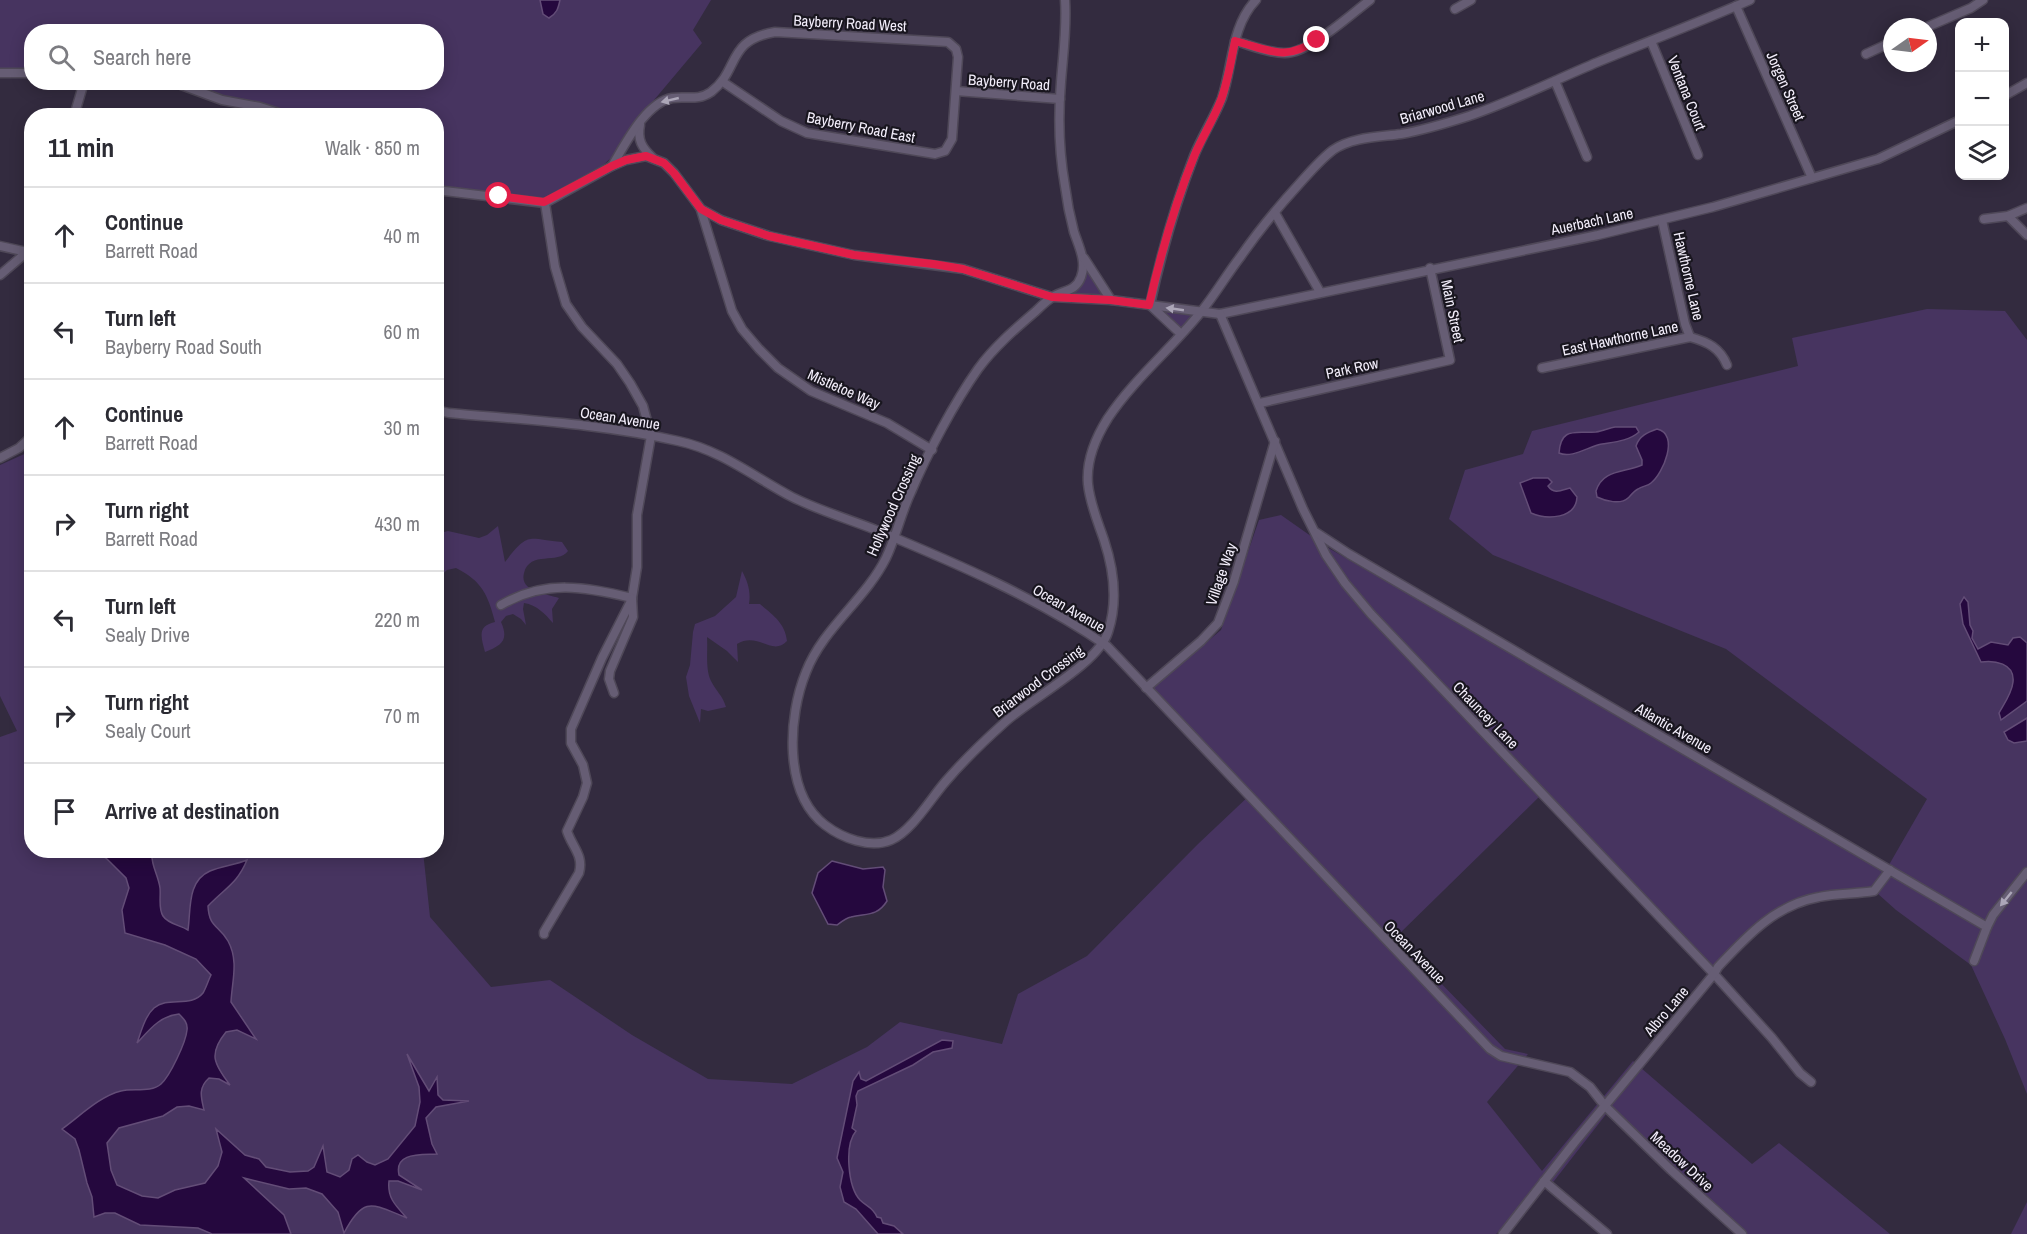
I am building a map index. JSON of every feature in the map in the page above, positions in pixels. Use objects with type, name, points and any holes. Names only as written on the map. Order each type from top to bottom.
[{"type":"street","points":[[1065,0],[1059,142],[1065,188],[1073,229],[1082,255],[1111,300]]},
{"type":"street","points":[[1149,305],[1174,209],[1221,99],[1242,19],[1256,0]]},
{"type":"street","points":[[1235,41],[1282,54],[1292,53],[1312,44],[1370,0]]},
{"type":"street","points":[[1455,9],[1471,0]]},
{"type":"street","name":"Briarwood Lane","points":[[1200,312],[1275,213],[1314,168],[1342,146],[1364,139],[1408,133],[1463,118],[1750,0]]},
{"type":"street","points":[[1937,23],[1971,8],[1983,0]]},
{"type":"street","name":"Jorgen Street","points":[[1736,6],[1812,178]]},
{"type":"street","name":"Bayberry Road West","points":[[723,82],[736,53],[743,46],[754,38],[775,32],[948,42],[956,49],[958,57],[956,92]]},
{"type":"street","name":"Ventana Court","points":[[1650,41],[1698,155]]},
{"type":"street","points":[[1866,54],[1883,46]]},
{"type":"street","points":[[0,74],[24,73]]},
{"type":"street","points":[[1555,81],[1587,157]]},
{"type":"street","points":[[612,166],[642,121],[656,105],[672,98],[702,98],[723,82]]},
{"type":"street","name":"Bayberry Road East","points":[[723,82],[781,121],[807,133],[935,154],[945,151],[952,139],[956,92]]},
{"type":"street","points":[[2009,93],[2027,83]]},
{"type":"street","points":[[76,108],[82,90]]},
{"type":"street","points":[[195,90],[222,100],[263,108]]},
{"type":"street","name":"Bayberry Road","points":[[956,92],[1060,99]]},
{"type":"street","points":[[642,121],[639,136],[645,152],[664,163],[674,173],[701,209],[721,220],[769,236],[854,255],[963,269],[1052,297],[1111,300],[1220,314]]},
{"type":"street","name":"Auerbach Lane","points":[[1220,314],[1662,220],[1878,159],[1955,122]]},
{"type":"street","points":[[444,191],[544,202],[612,166],[640,157],[653,158]]},
{"type":"street","points":[[544,202],[555,267],[567,304],[582,327],[617,364],[630,383],[643,406],[651,436],[637,515],[637,567],[632,598],[633,617],[610,671],[609,679],[614,693]]},
{"type":"street","points":[[1984,219],[2008,216],[2027,208]]},
{"type":"street","name":"Mistletoe Way","points":[[701,209],[732,311],[742,329],[759,349],[778,368],[811,391],[887,423],[932,450]]},
{"type":"street","points":[[1275,213],[1320,292]]},
{"type":"street","points":[[2008,216],[2027,235]]},
{"type":"street","name":"Hawthorne Lane","points":[[1662,220],[1685,324],[1690,337]]},
{"type":"street","points":[[0,246],[24,251]]},
{"type":"street","name":"Hollywood Crossing","points":[[838,833],[820,821],[805,801],[796,770],[793,748],[795,710],[804,677],[816,651],[871,581],[887,556],[911,491],[978,369],[1004,339],[1052,297],[1076,286],[1083,272],[1082,255]]},
{"type":"street","points":[[0,275],[24,256]]},
{"type":"street","name":"Main Street","points":[[1430,268],[1450,360]]},
{"type":"street","points":[[1149,305],[1181,334]]},
{"type":"street","name":"Briarwood Crossing","points":[[838,833],[867,843],[883,843],[897,837],[914,821],[941,786],[967,758],[1007,720],[1097,653],[1110,628],[1113,579],[1107,549],[1088,484],[1088,468],[1095,442],[1108,418],[1136,383],[1200,312]]},
{"type":"street","name":"Chauncey Lane","points":[[1220,314],[1260,403],[1303,509],[1336,571],[1371,614],[1714,974],[1772,1038],[1800,1073],[1811,1082]]},
{"type":"street","name":"East Hawthorne Lane","points":[[1542,368],[1690,337],[1716,348],[1727,365]]},
{"type":"street","name":"Park Row","points":[[1260,403],[1450,360]]},
{"type":"street","name":"Ocean Avenue","points":[[444,412],[580,425],[702,447],[792,496],[947,560],[1014,592],[1103,644],[1490,1049],[1501,1056],[1570,1072],[1590,1087],[1605,1106]]},
{"type":"street","name":"Village Way","points":[[1146,688],[1202,641],[1218,622],[1234,581],[1275,441]]},
{"type":"street","points":[[0,458],[24,443]]},
{"type":"street","name":"Atlantic Avenue","points":[[1317,533],[1349,554],[1987,927]]},
{"type":"street","points":[[501,605],[525,594],[561,586],[588,588],[632,598]]},
{"type":"street","points":[[544,934],[579,873],[581,865],[579,852],[567,831],[583,797],[587,777],[571,743],[571,729],[602,658],[632,598]]},
{"type":"street","name":"Albro Lane","points":[[1503,1234],[1718,967],[1755,928],[1783,909],[1818,897],[1874,891],[1890,870]]},
{"type":"street","points":[[1974,961],[1993,915],[2027,872]]},
{"type":"street","name":"Meadow Drive","points":[[1605,1106],[1742,1234]]},
{"type":"street","points":[[1544,1182],[1607,1234]]},
{"type":"shaded area","points":[[0,0],[711,0],[693,30],[702,43],[649,106],[613,156],[586,181],[544,200],[444,191],[444,108],[263,108],[198,90],[444,90],[444,24],[24,24],[24,72],[0,73]]},
{"type":"shaded area","points":[[540,0],[560,0],[557,10],[549,18],[543,14]]},
{"type":"shaded area","points":[[1083,263],[1111,300],[1083,300],[1064,292],[1076,286]]},
{"type":"shaded area","points":[[1150,305],[1200,312],[1181,334]]},
{"type":"shaded area","points":[[1927,309],[2005,311],[2027,340],[2027,1094],[1971,965],[1896,910],[1877,893],[1835,892],[1801,897],[1782,905],[1750,930],[1713,971],[1542,794],[1396,937],[1505,1049],[1528,1054],[1487,1102],[1542,1171],[1633,1061],[1752,1164],[1779,1143],[1890,1234],[1745,1234],[1611,1108],[1554,1181],[1496,1234],[0,1234],[0,737],[17,731],[0,696],[0,465],[24,454],[24,858],[424,858],[430,917],[491,987],[550,980],[632,1035],[708,1079],[792,1084],[867,1047],[900,1022],[1002,1044],[1018,994],[1087,956],[1252,793],[1152,688],[1221,630],[1259,520],[1281,515],[1325,546],[1886,870],[1927,799],[1726,649],[1493,555],[1449,519],[1465,470],[1523,454],[1532,431],[1798,366],[1792,338]]},
{"type":"shaded area","points":[[1615,427],[1636,427],[1639,432],[1626,439],[1597,445],[1575,453],[1559,453],[1560,444],[1566,435],[1576,432],[1596,432]]},
{"type":"shaded area","points":[[1657,429],[1664,432],[1668,446],[1664,463],[1656,478],[1625,500],[1617,502],[1597,497],[1596,491],[1599,484],[1609,475],[1642,465],[1637,443],[1644,435]]},
{"type":"shaded area","points":[[1533,478],[1548,478],[1552,482],[1548,486],[1555,491],[1570,488],[1577,497],[1572,510],[1552,517],[1531,513],[1520,483]]},
{"type":"shaded area","points":[[498,526],[505,562],[519,545],[529,539],[562,542],[568,551],[558,557],[532,562],[524,573],[526,584],[530,588],[559,598],[552,609],[553,623],[537,608],[524,603],[526,625],[513,614],[506,616],[501,622],[504,638],[496,647],[485,652],[483,629],[495,622],[490,604],[483,590],[465,573],[456,568],[444,573],[444,532],[479,538]]},
{"type":"shaded area","points":[[742,571],[749,587],[749,604],[760,604],[774,616],[784,629],[787,641],[776,646],[752,640],[737,644],[738,662],[707,637],[709,676],[726,707],[708,711],[701,709],[700,723],[689,696],[686,677],[690,665],[695,624],[715,616],[736,597]]},
{"type":"shaded area","points":[[1964,597],[1968,602],[1972,638],[1978,649],[1991,642],[2008,645],[2013,638],[2020,637],[2027,643],[2027,701],[2001,720],[1999,713],[2008,698],[2013,676],[2003,664],[1981,662],[1963,624],[1960,604]]},
{"type":"shaded area","points":[[2027,718],[2027,741],[2014,743],[2008,740],[2004,732]]},
{"type":"shaded area","points":[[106,858],[152,858],[160,888],[161,913],[168,921],[188,930],[192,896],[197,881],[210,871],[247,860],[235,880],[208,906],[212,923],[225,936],[233,956],[231,1002],[256,1039],[237,1030],[226,1032],[220,1040],[215,1059],[230,1085],[219,1079],[209,1078],[202,1089],[204,1110],[189,1106],[177,1107],[163,1116],[119,1128],[107,1143],[111,1170],[117,1185],[142,1196],[158,1198],[175,1190],[205,1183],[218,1166],[222,1152],[216,1129],[245,1155],[259,1159],[266,1167],[290,1172],[308,1171],[314,1167],[323,1146],[327,1172],[340,1177],[349,1170],[352,1159],[358,1155],[375,1165],[388,1159],[415,1126],[420,1102],[419,1087],[407,1054],[429,1091],[437,1077],[438,1095],[443,1100],[469,1101],[436,1107],[426,1118],[432,1144],[437,1154],[410,1156],[401,1162],[399,1175],[422,1190],[398,1181],[389,1181],[391,1197],[407,1218],[370,1206],[357,1213],[344,1233],[338,1212],[322,1194],[306,1188],[289,1189],[244,1178],[284,1215],[291,1234],[212,1234],[198,1228],[140,1225],[115,1213],[105,1213],[94,1217],[92,1197],[75,1139],[62,1129],[98,1102],[113,1094],[126,1090],[157,1087],[161,1084],[169,1074],[181,1050],[187,1025],[179,1014],[166,1017],[137,1043],[146,1020],[151,1011],[160,1005],[198,997],[203,993],[211,975],[196,959],[165,945],[125,933],[122,910],[129,888],[126,878]]},
{"type":"shaded area","points":[[832,861],[863,869],[883,867],[885,870],[883,887],[887,901],[883,906],[875,912],[849,918],[837,925],[828,924],[812,893],[818,873]]},
{"type":"shaded area","points":[[942,1040],[953,1041],[952,1048],[933,1052],[913,1065],[858,1091],[856,1096],[857,1105],[852,1128],[856,1131],[852,1137],[849,1156],[853,1186],[860,1200],[872,1209],[877,1217],[881,1218],[883,1223],[894,1226],[903,1234],[878,1234],[856,1209],[844,1202],[840,1187],[843,1172],[837,1158],[853,1081],[859,1072],[861,1079],[866,1081]]},
{"type":"shaded area","points":[[2027,1202],[2027,1234],[2011,1234]]},
{"type":"route","points":[[499,196],[544,202],[612,166],[626,160],[646,156],[664,163],[701,209],[721,220],[769,236],[854,255],[963,269],[1052,297],[1111,300],[1149,305],[1174,209],[1221,99],[1229,74],[1235,41],[1282,54],[1298,51],[1317,40]]}]
